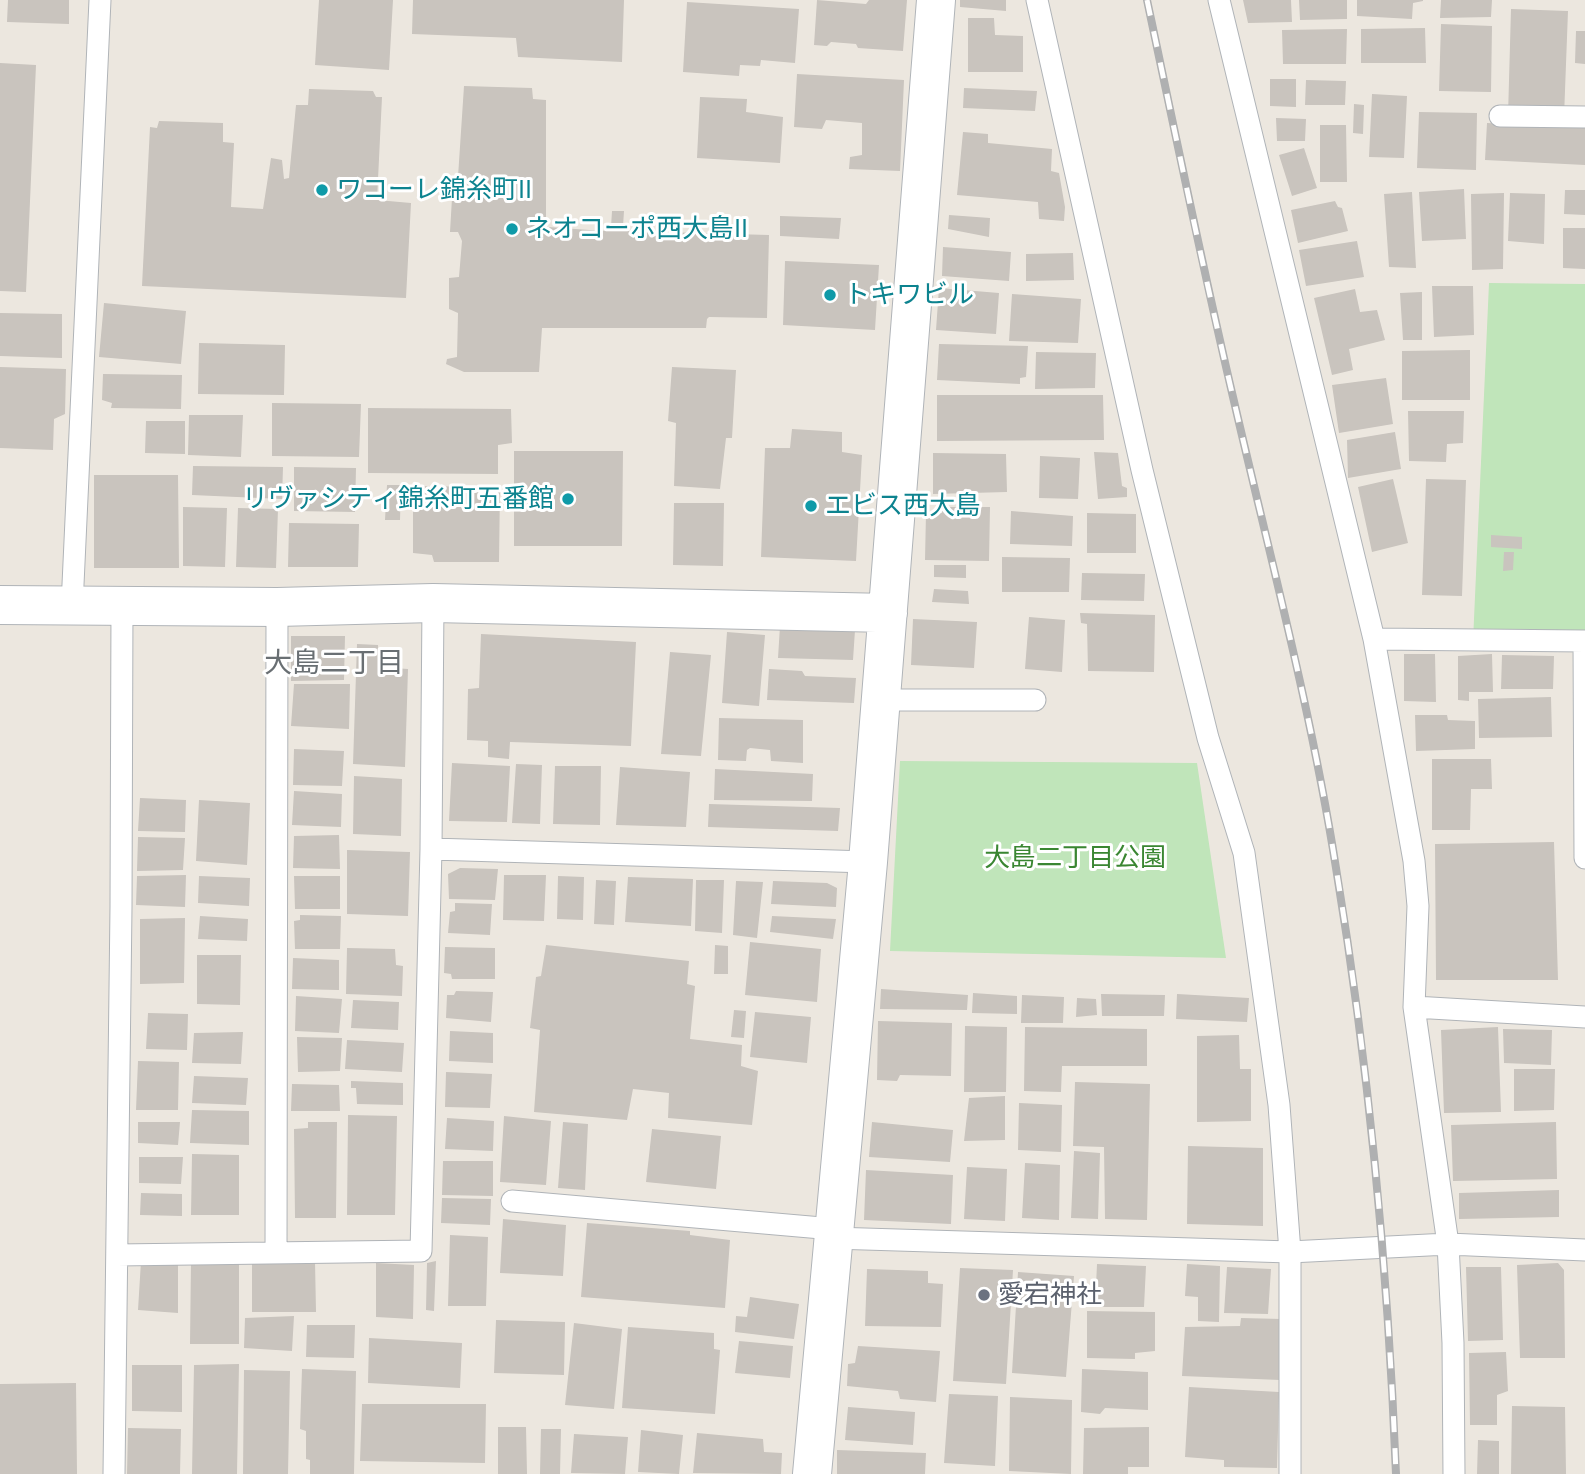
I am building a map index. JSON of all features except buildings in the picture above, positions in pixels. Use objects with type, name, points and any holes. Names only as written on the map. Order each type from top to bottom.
[{"type":"street","points":[[812,1474],[868,862],[936,0]]},
{"type":"street","points":[[0,606],[277,607],[433,603],[888,613]]},
{"type":"lane","points":[[72,606],[100,0]]},
{"type":"lane","points":[[1037,0],[1142,470],[1208,738],[1244,853],[1279,1105],[1290,1252],[1290,1474]]},
{"type":"lane","points":[[1219,0],[1374,639],[1414,861],[1418,906],[1414,1007],[1448,1244],[1454,1343],[1454,1474]]},
{"type":"lane","points":[[1500,116],[1585,117]]},
{"type":"lane","points":[[117,1255],[421,1251],[431,849],[433,603]]},
{"type":"lane","points":[[114,1474],[122,606]]},
{"type":"lane","points":[[276,1253],[277,607]]},
{"type":"lane","points":[[1374,639],[1584,641],[1585,858]]},
{"type":"lane","points":[[880,700],[1035,700]]},
{"type":"lane","points":[[431,849],[868,862]]},
{"type":"lane","points":[[1414,1007],[1585,1017]]},
{"type":"lane","points":[[512,1201],[832,1233],[1290,1252],[1448,1244],[1585,1250]]},
{"type":"green space","points":[[1489,283],[1585,284],[1585,641],[1473,641]]},
{"type":"green space","name":"大島二丁目公園","points":[[900,761],[1197,763],[1226,958],[890,951]]},
{"type":"railway","points":[[1147,0],[1222,347],[1302,690],[1336,868],[1358,1019],[1375,1170],[1388,1322],[1396,1474]]},
{"type":"place","name":"ワコーレ錦糸町II","points":[[322,190]]},
{"type":"place","name":"ネオコーポ西大島II","points":[[512,229]]},
{"type":"place","name":"トキワビル","points":[[830,295]]},
{"type":"place","name":"リヴァシティ錦糸町五番館","points":[[568,499]]},
{"type":"place","name":"エビス西大島","points":[[811,506]]},
{"type":"place","name":"愛宕神社","points":[[984,1295]]},
{"type":"district","name":"大島二丁目","points":[[334,664]]}]
